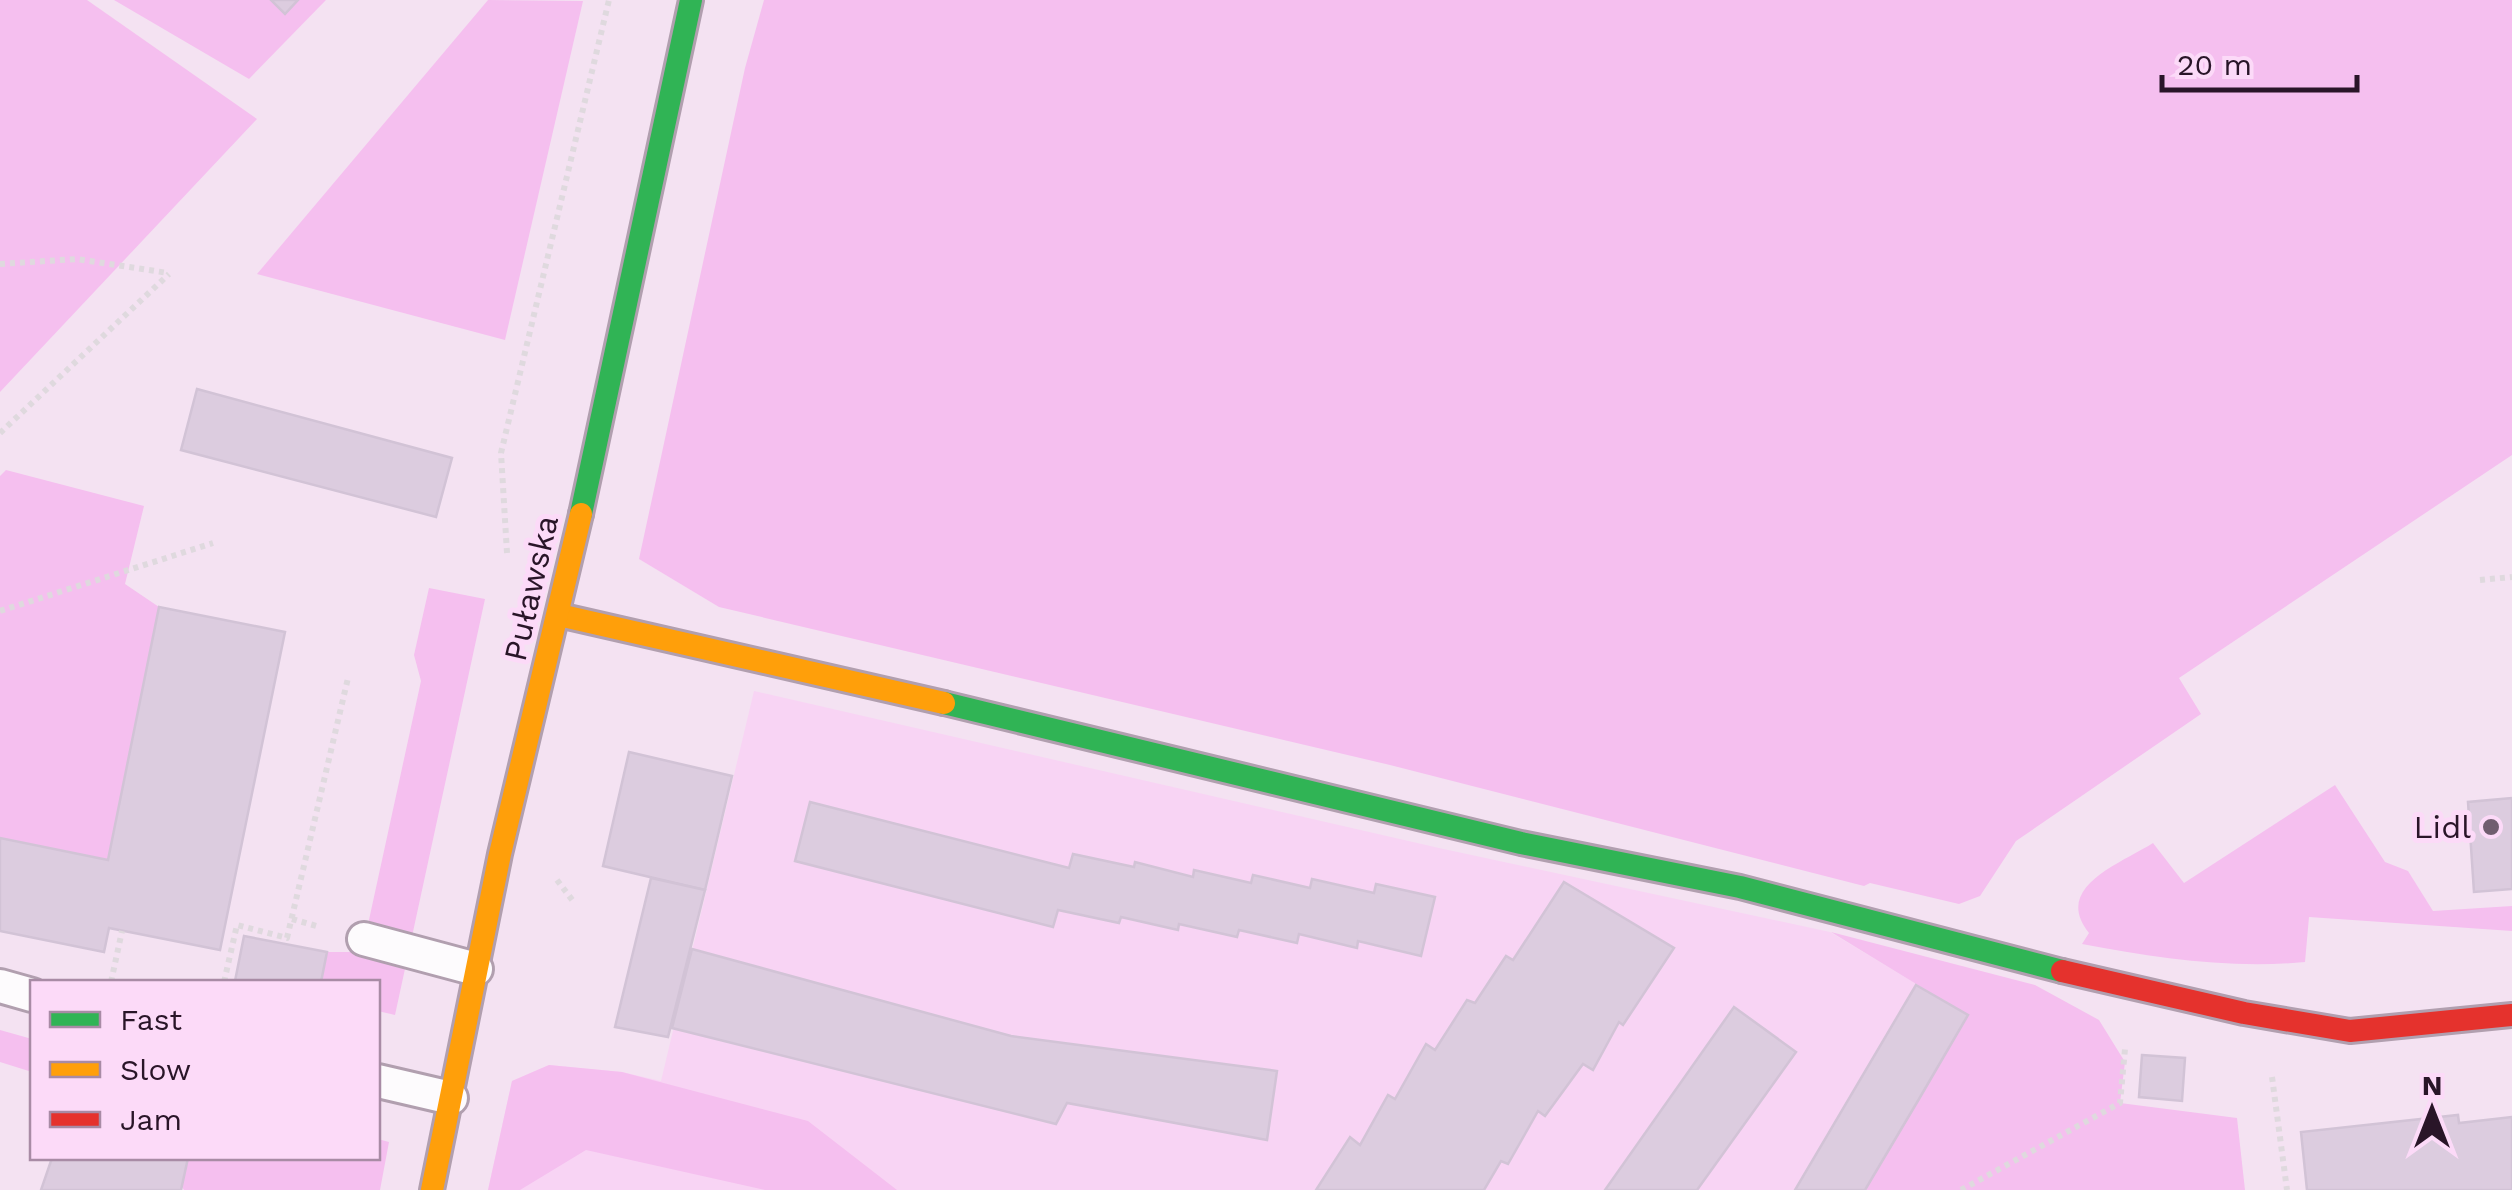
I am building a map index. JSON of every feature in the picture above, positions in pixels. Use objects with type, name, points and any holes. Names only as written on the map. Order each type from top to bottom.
[{"type":"street","name":"Puławska","points":[[432,1190],[500,854],[559,614],[691,0]]},
{"type":"street","points":[[559,614],[812,671],[1521,843],[1740,887],[2129,988],[2350,1031],[2512,1016]]},
{"type":"lane","points":[[364,939],[476,968]]},
{"type":"lane","points":[[0,986],[30,994]]},
{"type":"lane","points":[[380,1081],[451,1098]]},
{"type":"path","points":[[507,566],[501,453],[609,0]]},
{"type":"path","points":[[0,264],[77,258],[169,274],[0,432]]},
{"type":"path","points":[[0,610],[213,543]]},
{"type":"path","points":[[2480,580],[2512,578]]},
{"type":"path","points":[[224,980],[236,925],[288,938],[348,678]]},
{"type":"path","points":[[111,980],[122,931]]},
{"type":"path","points":[[1961,1190],[2120,1103],[2129,988]]},
{"type":"path","points":[[2270,1065],[2287,1190]]},
{"type":"shaded area","points":[[0,0],[87,0],[257,119],[0,392]]},
{"type":"shaded area","points":[[114,0],[326,0],[249,79]]},
{"type":"shaded area","points":[[488,0],[583,1],[505,340],[257,274]]},
{"type":"shaded area","points":[[764,0],[2512,0],[2512,455],[2179,678],[2201,714],[2016,841],[1980,896],[1959,904],[1870,883],[1864,886],[1390,765],[719,607],[639,559],[745,68]]},
{"type":"shaded area","points":[[6,470],[144,506],[125,584],[159,607],[108,860],[0,838],[0,476]]},
{"type":"shaded area","points":[[429,588],[485,599],[395,1015],[380,1011],[380,980],[321,980],[327,952],[362,952],[421,681],[414,655]]},
{"type":"shaded area","points":[[754,691],[1439,848],[1830,932],[1968,1015],[1865,1190],[488,1190],[512,1081],[549,1065],[622,1072],[661,1081]]},
{"type":"shaded area","points":[[2335,785],[2385,862],[2408,871],[2433,911],[2512,906],[2512,931],[2309,917],[2305,962],[2277,964],[2193,961],[2082,944],[2089,933],[2080,917],[2079,902],[2084,890],[2108,869],[2153,843],[2184,883]]},
{"type":"shaded area","points":[[1831,932],[2035,985],[2099,1020],[2125,1062],[2120,1103],[2237,1118],[2245,1190],[1865,1190],[1967,1015]]},
{"type":"shaded area","points":[[0,1030],[30,1038],[30,1071],[0,1062]]},
{"type":"shaded area","points":[[549,1065],[622,1072],[808,1121],[897,1190],[765,1190],[586,1150],[520,1190],[488,1190],[512,1081]]},
{"type":"shaded area","points":[[380,1140],[389,1142],[380,1190],[182,1187],[188,1160],[380,1160]]},
{"type":"building","points":[[271,0],[298,0],[285,14]]},
{"type":"building","points":[[197,389],[452,458],[436,517],[181,450]]},
{"type":"building","points":[[159,607],[285,632],[220,950],[109,928],[104,952],[0,931],[0,838],[108,860]]},
{"type":"building","points":[[629,752],[732,776],[705,890],[603,866]]},
{"type":"building","name":"Lidl","points":[[2512,798],[2512,889],[2474,892],[2468,802]]},
{"type":"building","points":[[810,802],[1069,868],[1073,854],[1134,867],[1135,862],[1193,877],[1194,870],[1251,883],[1253,875],[1310,888],[1312,879],[1374,893],[1376,884],[1435,897],[1421,956],[1358,941],[1357,948],[1299,934],[1297,943],[1239,930],[1237,937],[1179,924],[1178,930],[1121,917],[1119,923],[1058,910],[1053,927],[795,861]]},
{"type":"building","points":[[651,878],[705,890],[668,1037],[615,1027]]},
{"type":"building","points":[[1564,882],[1674,948],[1623,1025],[1619,1022],[1593,1070],[1583,1064],[1545,1116],[1538,1111],[1508,1164],[1501,1161],[1484,1190],[1316,1190],[1350,1137],[1360,1145],[1388,1095],[1395,1099],[1426,1044],[1435,1050],[1467,1000],[1475,1003],[1506,956],[1513,960]]},
{"type":"building","points":[[244,936],[327,952],[321,980],[235,980]]},
{"type":"building","points":[[692,949],[1011,1036],[1277,1071],[1267,1140],[1067,1103],[1056,1124],[672,1028]]},
{"type":"building","points":[[1916,985],[1968,1015],[1919,1099],[1865,1190],[1795,1190]]},
{"type":"building","points":[[1734,1007],[1796,1052],[1697,1190],[1605,1190]]},
{"type":"building","points":[[2142,1055],[2185,1058],[2182,1101],[2139,1097]]},
{"type":"building","points":[[2458,1115],[2459,1123],[2512,1117],[2512,1190],[2307,1190],[2301,1132]]},
{"type":"building","points":[[51,1160],[188,1160],[181,1190],[41,1190]]},
{"type":"traffic: fast","points":[[581,514],[691,0]]},
{"type":"traffic: fast","points":[[944,703],[1521,843],[1740,887],[2062,971]]},
{"type":"traffic: slow","points":[[432,1190],[500,854],[581,514]]},
{"type":"traffic: slow","points":[[559,615],[944,703]]},
{"type":"traffic: jam","points":[[2062,971],[2244,1013],[2350,1031],[2512,1015]]},
{"type":"place","name":"Lidl","points":[[2491,827]]}]
